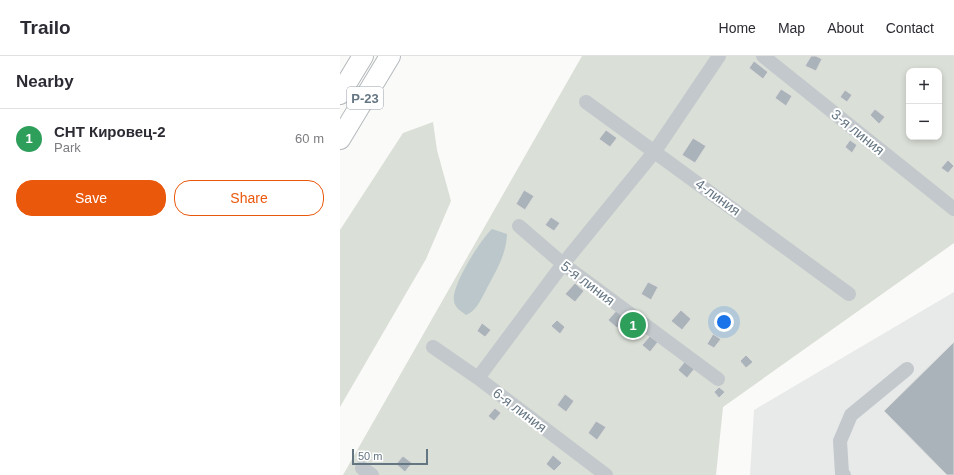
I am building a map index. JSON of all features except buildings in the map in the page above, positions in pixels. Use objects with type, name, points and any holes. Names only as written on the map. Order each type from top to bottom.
[{"type":"highway","name":"Р-23","points":[[340,94],[363,56]]},
{"type":"highway","name":"Р-23","points":[[340,139],[390,56]]},
{"type":"street","points":[[478,378],[563,264],[655,151],[719,56]]},
{"type":"street","name":"3-я линия","points":[[762,56],[954,209]]},
{"type":"street","name":"4-линия","points":[[586,102],[849,294]]},
{"type":"street","name":"5-я линия","points":[[519,226],[563,264],[718,379]]},
{"type":"street","name":"6-я линия","points":[[433,347],[478,378],[606,475]]},
{"type":"street","points":[[844,475],[842,473],[840,441],[851,415],[907,369]]},
{"type":"shaded area","points":[[582,56],[954,56],[954,243],[723,407],[716,475],[343,475]]},
{"type":"shaded area","points":[[433,122],[437,150],[451,201],[426,259],[340,407],[340,230],[403,133]]},
{"type":"shaded area","points":[[492,229],[507,234],[505,250],[479,302],[472,311],[466,315],[456,306],[454,294],[462,274],[474,252]]},
{"type":"shaded area","points":[[954,292],[954,475],[750,475],[754,410]]},
{"type":"place","name":"СНТ Кировец-2","points":[[633,325]]}]
